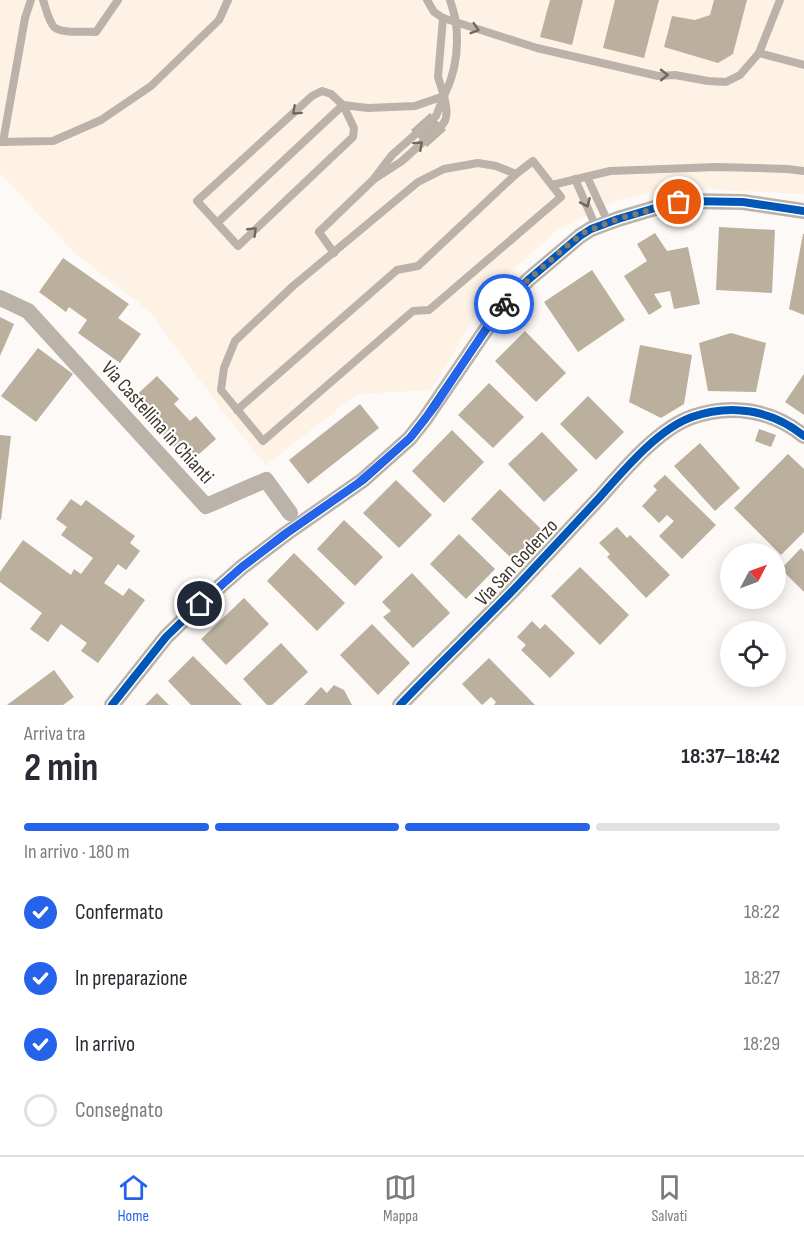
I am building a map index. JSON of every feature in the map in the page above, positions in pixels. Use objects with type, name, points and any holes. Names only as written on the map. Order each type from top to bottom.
[{"type":"street","points":[[112,705],[166,637],[200,604],[286,533],[357,484],[410,438],[435,406],[500,309],[528,280],[580,236],[602,225],[665,205],[688,201],[744,202],[804,211]]},
{"type":"street","name":"Via Castellina in Chianti","points":[[0,298],[28,311],[206,506],[266,480],[290,513]]},
{"type":"street","name":"Via San Godenzo","points":[[400,705],[500,604],[636,458],[673,427],[683,421],[724,409],[747,410],[765,414],[791,426],[804,436]]},
{"type":"lane","points":[[31,0],[25,18],[2,142],[54,141],[101,120],[151,86],[219,20],[228,0]]},
{"type":"lane","points":[[43,0],[50,20],[59,31],[96,32],[118,0]]},
{"type":"lane","points":[[427,0],[434,12],[442,18],[537,48],[658,76],[675,75],[726,82],[740,75],[759,53],[780,0]]},
{"type":"lane","points":[[217,223],[343,105],[368,108],[415,106],[444,96],[456,62],[456,24],[450,0]]},
{"type":"lane","points":[[334,253],[319,232],[373,180],[402,160],[446,119],[444,96],[438,77],[442,18]]},
{"type":"lane","points":[[759,53],[804,65]]},
{"type":"lane","points":[[322,91],[331,94],[343,105],[354,128],[353,137],[238,246],[197,201],[312,96],[322,91]]},
{"type":"lane","points":[[237,410],[397,270],[418,266],[516,174],[533,161],[561,197],[429,310],[413,311],[263,441],[237,410],[221,390],[224,368],[235,341],[293,286],[418,182],[444,169],[478,163],[496,166],[516,174]]},
{"type":"lane","points":[[552,185],[610,171],[717,167],[804,171]]},
{"type":"lane","points":[[587,177],[602,225]]},
{"type":"lane","points":[[575,179],[602,225]]},
{"type":"shaded area","points":[[0,0],[804,0],[804,194],[672,187],[615,201],[556,231],[505,276],[477,313],[431,390],[357,394],[266,465],[149,311],[74,252],[0,173]]},
{"type":"building","points":[[550,0],[583,0],[572,45],[540,37]]},
{"type":"building","points":[[615,0],[659,0],[644,58],[603,48]]},
{"type":"building","points":[[714,0],[747,0],[733,54],[718,63],[664,47],[672,16],[695,20],[710,15]]},
{"type":"building","points":[[430,113],[446,130],[427,147],[411,130]]},
{"type":"building","points":[[719,227],[775,230],[772,293],[716,290]]},
{"type":"building","points":[[655,233],[667,251],[688,247],[700,304],[674,309],[670,291],[654,294],[662,307],[649,315],[624,276],[647,261],[637,244]]},
{"type":"building","points":[[804,234],[804,315],[789,309]]},
{"type":"building","points":[[63,258],[129,304],[118,318],[141,334],[120,363],[78,333],[87,320],[69,307],[66,312],[39,292]]},
{"type":"building","points":[[592,270],[625,320],[578,352],[544,302]]},
{"type":"building","points":[[0,317],[14,324],[0,356]]},
{"type":"building","points":[[525,331],[566,373],[536,402],[495,361]]},
{"type":"building","points":[[731,333],[766,343],[756,392],[708,391],[699,343]]},
{"type":"building","points":[[640,345],[692,355],[684,404],[661,418],[629,402]]},
{"type":"building","points":[[38,348],[73,374],[36,422],[1,396]]},
{"type":"building","points":[[804,374],[804,415],[785,402]]},
{"type":"building","points":[[157,376],[179,399],[174,404],[190,421],[196,416],[216,439],[189,463],[131,400]]},
{"type":"building","points":[[489,383],[524,417],[493,448],[458,415]]},
{"type":"building","points":[[588,396],[624,432],[596,460],[560,424]]},
{"type":"building","points":[[360,404],[379,428],[308,484],[289,460]]},
{"type":"building","points":[[759,429],[776,435],[771,447],[755,441]]},
{"type":"building","points":[[452,430],[484,462],[444,503],[412,471]]},
{"type":"building","points":[[542,432],[578,470],[544,502],[508,464]]},
{"type":"building","points":[[0,435],[11,436],[1,520],[0,519]]},
{"type":"building","points":[[700,443],[740,488],[715,511],[674,466]]},
{"type":"building","points":[[788,454],[804,469],[804,532],[786,550],[786,543],[769,543],[734,508]]},
{"type":"building","points":[[665,475],[716,525],[682,559],[659,536],[674,521],[667,515],[659,523],[642,506],[657,490],[653,486]]},
{"type":"building","points":[[396,480],[432,515],[399,548],[363,513]]},
{"type":"building","points":[[500,489],[542,530],[513,560],[471,519]]},
{"type":"building","points":[[71,499],[81,506],[86,500],[135,536],[130,543],[140,551],[126,570],[118,564],[104,583],[123,596],[129,588],[145,600],[98,663],[81,651],[87,643],[61,624],[48,642],[30,629],[42,613],[0,582],[0,572],[23,540],[71,575],[74,569],[81,574],[93,558],[61,535],[67,527],[56,519]]},
{"type":"building","points":[[344,520],[383,557],[355,586],[317,549]]},
{"type":"building","points":[[617,527],[627,538],[630,535],[670,575],[646,598],[607,557],[610,554],[599,543]]},
{"type":"building","points":[[459,534],[495,569],[466,599],[430,564]]},
{"type":"building","points":[[801,548],[804,552],[804,592],[786,574],[786,564]]},
{"type":"building","points":[[294,553],[345,603],[317,631],[267,581]]},
{"type":"building","points":[[580,567],[629,615],[600,645],[551,596]]},
{"type":"building","points":[[412,573],[450,613],[413,648],[383,617],[391,611],[382,602]]},
{"type":"building","points":[[244,598],[269,624],[226,665],[201,639]]},
{"type":"building","points":[[532,621],[540,629],[545,624],[575,653],[550,678],[521,650],[526,645],[517,637]]},
{"type":"building","points":[[372,624],[410,663],[378,695],[340,655]]},
{"type":"building","points":[[281,643],[308,672],[272,705],[267,705],[243,679]]},
{"type":"building","points":[[193,656],[242,705],[191,705],[168,681]]},
{"type":"building","points":[[489,658],[535,705],[494,705],[496,702],[491,697],[482,705],[462,684]]},
{"type":"building","points":[[54,670],[74,697],[63,705],[7,705]]},
{"type":"building","points":[[334,685],[344,690],[352,705],[304,705],[321,687],[327,693]]},
{"type":"building","points":[[157,693],[169,705],[145,705]]},
{"type":"cycle path","points":[[112,705],[166,637],[200,604],[242,567],[363,480],[410,438],[500,309],[528,280],[580,236],[591,229],[618,219],[665,205],[688,201],[743,202],[804,211]]},
{"type":"cycle path","points":[[400,705],[519,584],[631,463],[654,440],[679,423],[707,413],[736,410],[765,415],[792,427],[804,436]]},
{"type":"way so far","points":[[504,304],[528,280],[585,232],[618,219],[679,202]]},
{"type":"route","points":[[200,604],[286,533],[369,475],[410,438],[504,304]]}]
